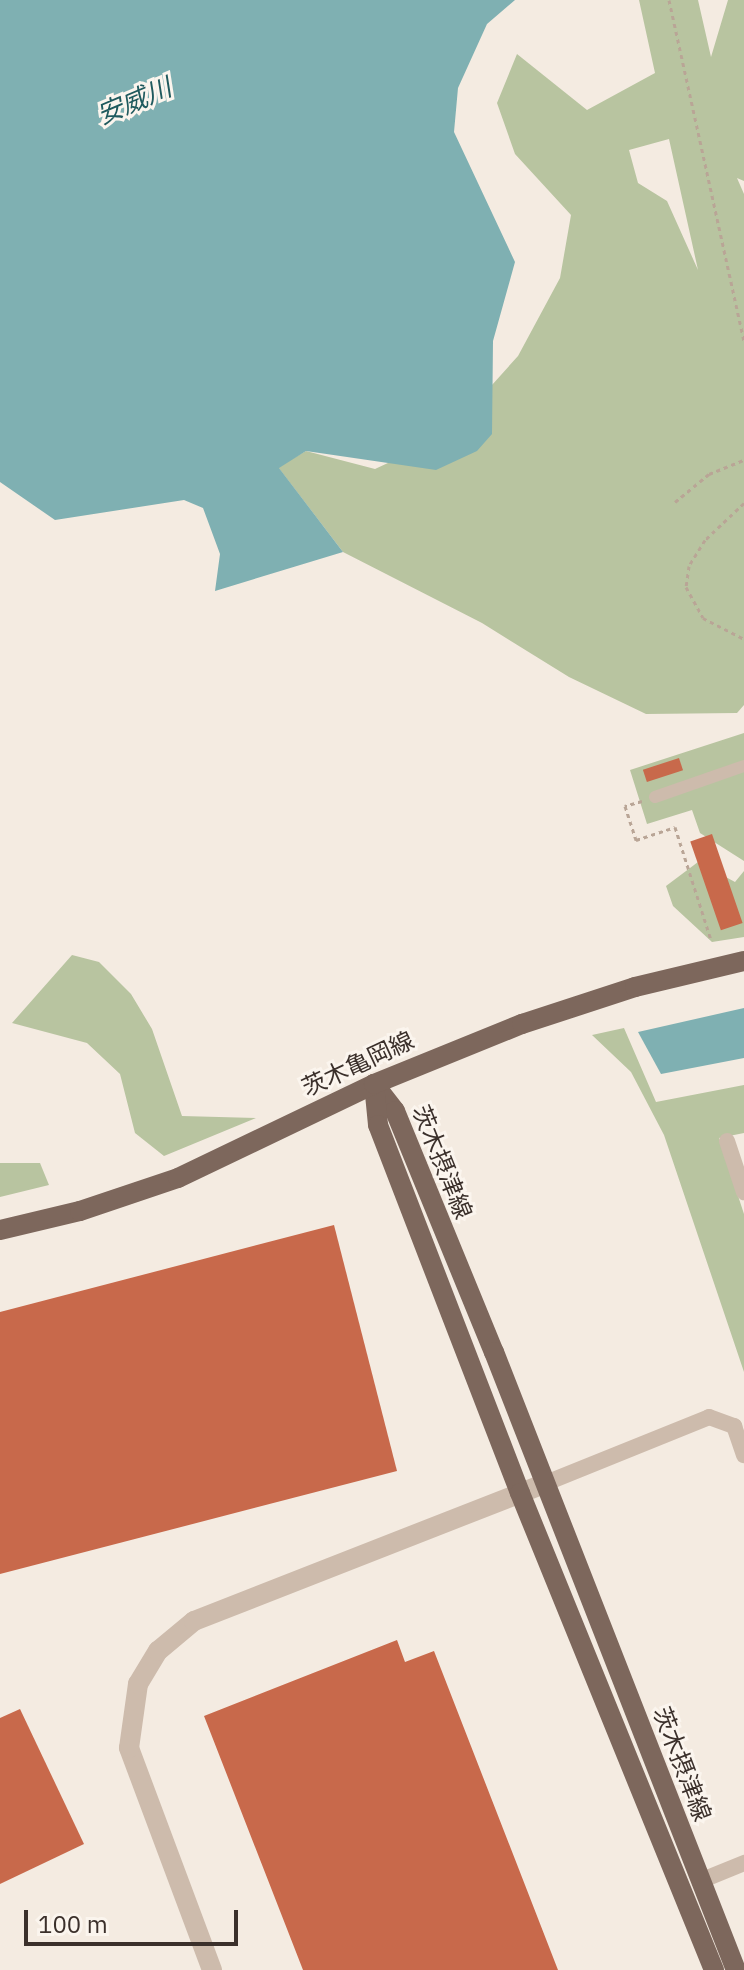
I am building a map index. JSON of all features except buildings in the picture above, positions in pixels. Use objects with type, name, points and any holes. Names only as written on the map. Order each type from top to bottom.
[{"type":"main road","name":"茨木亀岡線","points":[[0,1230],[67,1215],[178,1178],[374,1084],[581,1003],[744,961]]},
{"type":"main road","name":"茨木摂津線","points":[[374,1084],[395,1111],[546,1483],[736,1970]]},
{"type":"main road","name":"茨木摂津線","points":[[374,1084],[378,1125],[520,1493],[714,1970]]},
{"type":"street","points":[[655,797],[744,766]]},
{"type":"street","points":[[726,1150],[744,1192]]},
{"type":"street","points":[[212,1970],[135,1776],[129,1748],[138,1684],[158,1651],[194,1621],[709,1417],[734,1426],[744,1455]]},
{"type":"street","points":[[700,1881],[744,1863]]},
{"type":"path","points":[[669,0],[744,341]]},
{"type":"path","points":[[675,502],[709,474],[744,460]]},
{"type":"path","points":[[744,503],[700,547],[686,587],[703,618],[744,639]]},
{"type":"path","points":[[655,797],[625,806],[636,840],[675,827],[711,940]]},
{"type":"green space","points":[[639,0],[698,0],[711,57],[728,0],[744,0],[744,181],[737,178],[744,194],[744,705],[737,713],[646,714],[569,677],[482,623],[343,552],[278,467],[306,451],[375,469],[446,436],[518,356],[560,278],[571,215],[515,154],[497,103],[517,54],[587,110],[655,73]],"holes":[[[669,139],[698,270],[667,201],[638,183],[629,150]]]},
{"type":"green space","points":[[744,733],[744,861],[700,833],[692,810],[647,824],[630,770]]},
{"type":"green space","points":[[698,862],[735,882],[744,871],[744,937],[712,942],[673,906],[666,886]]},
{"type":"green space","points":[[72,955],[99,962],[131,994],[152,1029],[182,1116],[256,1118],[164,1156],[135,1133],[120,1074],[87,1043],[12,1023]]},
{"type":"green space","points":[[624,1028],[656,1102],[744,1085],[744,1133],[719,1138],[744,1214],[744,1372],[664,1135],[631,1072],[592,1035]]},
{"type":"green space","points":[[0,1163],[40,1163],[49,1185],[0,1197]]},
{"type":"water","name":"安威川","points":[[0,0],[515,0],[487,24],[458,88],[454,132],[515,262],[493,341],[492,434],[477,451],[436,470],[306,451],[279,468],[343,552],[215,591],[220,554],[203,508],[184,500],[55,520],[0,482]]},
{"type":"water","points":[[744,1008],[744,1058],[661,1074],[638,1032]]}]
